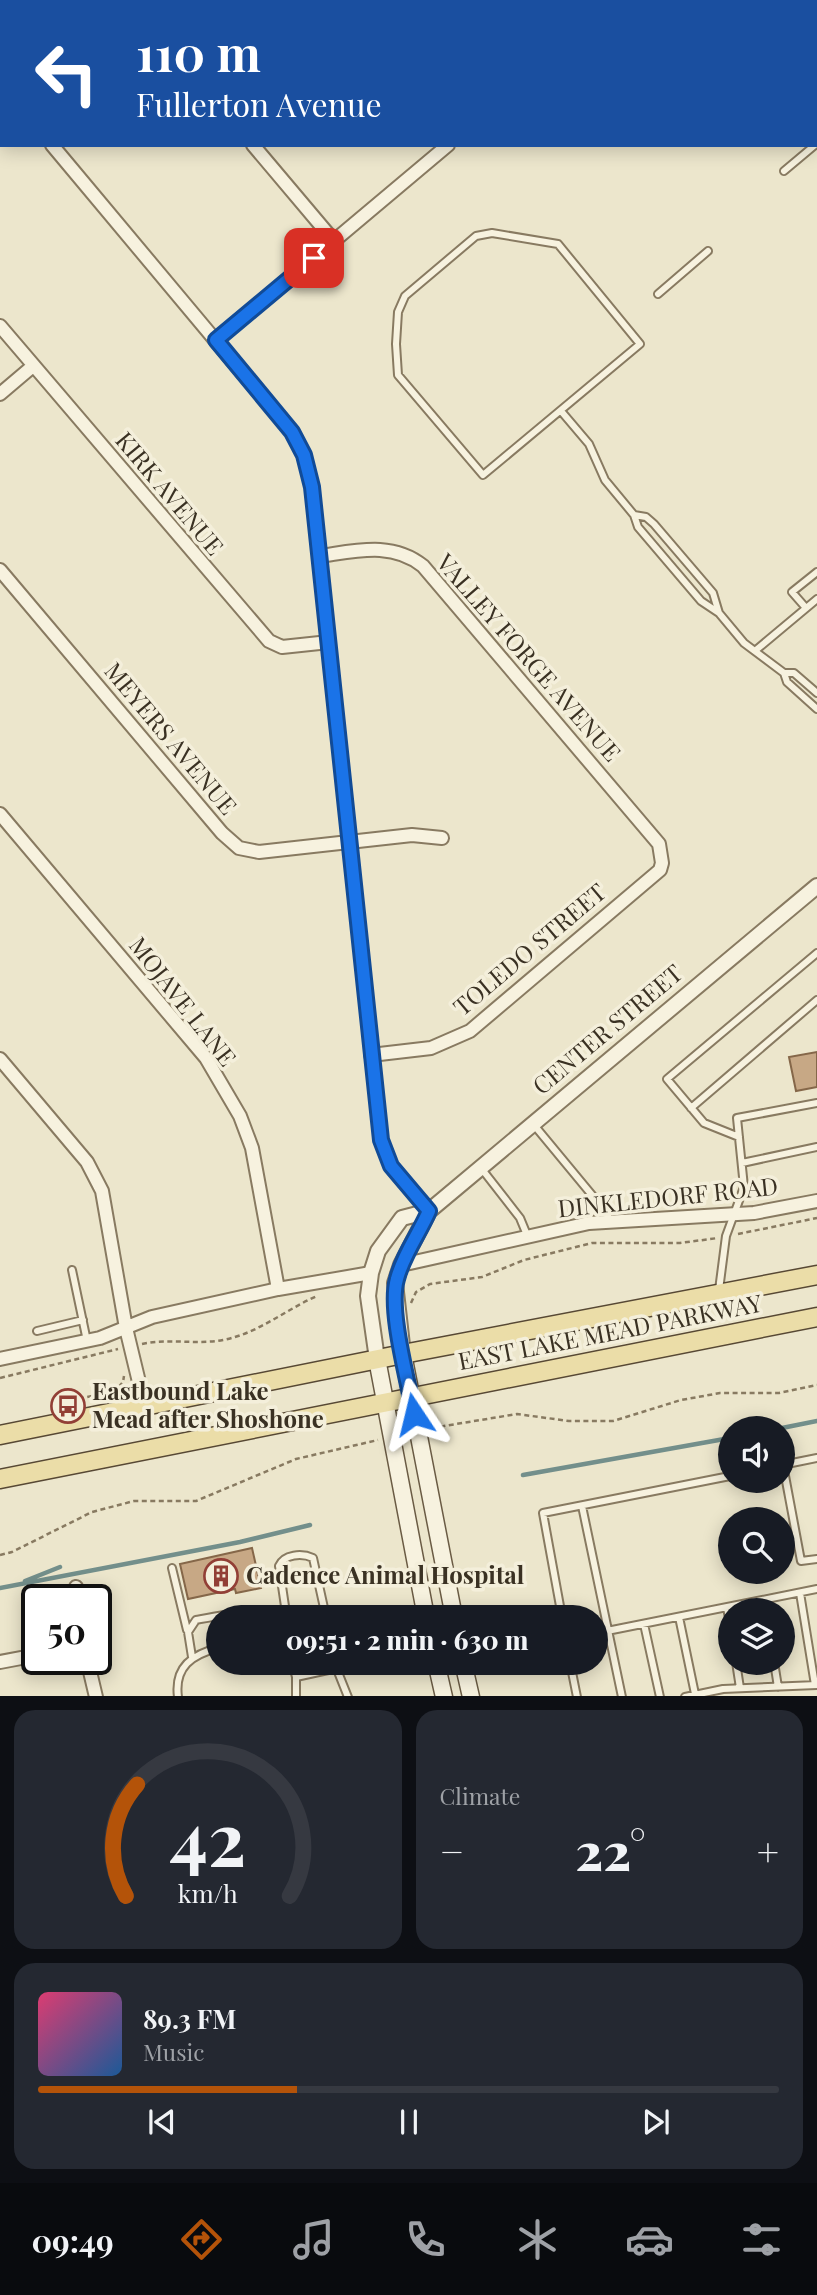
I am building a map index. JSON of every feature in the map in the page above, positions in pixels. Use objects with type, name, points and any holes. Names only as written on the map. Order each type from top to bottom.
[{"type":"main road","name":"EAST LAKE MEAD PARKWAY","points":[[0,1435],[402,1354],[817,1275]]},
{"type":"main road","name":"EAST LAKE MEAD PARKWAY","points":[[0,1479],[816,1316]]},
{"type":"main road","name":"CENTER STREET","points":[[402,1354],[452,1605]]},
{"type":"main road","name":"CENTER STREET","points":[[377,1359],[424,1605]]},
{"type":"main road","points":[[439,1675],[443,1696]]},
{"type":"main road","points":[[466,1675],[471,1696]]},
{"type":"street","points":[[54,147],[292,432],[304,455],[312,487],[320,556],[381,1140],[391,1166],[429,1211]]},
{"type":"street","points":[[255,147],[334,241]]},
{"type":"street","points":[[216,340],[446,147]]},
{"type":"street","name":"KIRK AVENUE","points":[[0,327],[269,641],[282,647],[329,642]]},
{"type":"street","points":[[0,394],[33,366]]},
{"type":"street","name":"VALLEY FORGE AVENUE","points":[[320,556],[376,548],[409,555],[423,566],[659,844],[662,863]]},
{"type":"street","name":"MEYERS AVENUE","points":[[0,570],[222,833],[239,848],[259,852],[349,842]]},
{"type":"street","name":"MOJAVE LANE","points":[[0,814],[206,1059],[240,1116],[252,1148],[278,1289]]},
{"type":"street","points":[[349,842],[412,835],[442,838]]},
{"type":"street","name":"TOLEDO STREET","points":[[371,1055],[431,1048],[470,1031],[660,870],[662,863]]},
{"type":"street","name":"CENTER STREET","points":[[402,1354],[395,1283],[401,1265],[429,1211],[817,886]]},
{"type":"street","points":[[0,1059],[87,1162],[102,1191],[126,1328],[145,1407]]},
{"type":"street","name":"DINKLEDORF ROAD","points":[[401,1265],[589,1223],[754,1213],[817,1201]]},
{"type":"street","name":"CENTER STREET","points":[[377,1359],[368,1296],[378,1251],[402,1218],[429,1211]]},
{"type":"street","points":[[0,1359],[87,1341],[152,1317],[278,1289],[371,1273]]},
{"type":"street","points":[[0,1662],[21,1658]]},
{"type":"street","points":[[91,1675],[96,1696]]},
{"type":"lane","points":[[784,170],[812,147]]},
{"type":"lane","points":[[492,233],[558,244],[640,344],[561,411],[483,475],[398,375],[396,344],[401,301],[476,236],[492,233]]},
{"type":"lane","points":[[658,294],[708,251]]},
{"type":"lane","points":[[561,411],[589,444],[605,480],[634,515],[638,527],[701,601],[719,612],[744,643],[783,673],[787,682],[817,709]]},
{"type":"lane","points":[[634,515],[649,519],[679,553],[713,593],[719,612]]},
{"type":"lane","points":[[669,562],[679,553]]},
{"type":"lane","points":[[806,608],[792,592],[817,572]]},
{"type":"lane","points":[[756,650],[817,598]]},
{"type":"lane","points":[[783,673],[794,673],[817,693]]},
{"type":"lane","points":[[739,1137],[704,1124],[667,1079],[817,953]]},
{"type":"lane","points":[[691,1108],[817,1000]]},
{"type":"lane","points":[[718,1295],[726,1236],[744,1187],[737,1118],[817,1103]]},
{"type":"lane","points":[[532,1123],[607,1212],[611,1222]]},
{"type":"lane","points":[[742,1163],[817,1147]]},
{"type":"lane","points":[[480,1167],[520,1218],[527,1235]]},
{"type":"lane","points":[[72,1270],[87,1341]]},
{"type":"lane","points":[[37,1331],[83,1320]]},
{"type":"lane","points":[[795,1463],[817,1458]]},
{"type":"lane","points":[[560,1605],[543,1513],[718,1478]]},
{"type":"lane","points":[[788,1493],[801,1561],[817,1559]]},
{"type":"lane","points":[[582,1506],[602,1605]]},
{"type":"lane","points":[[287,1605],[279,1566],[287,1557],[300,1555],[313,1558],[323,1605]]},
{"type":"lane","points":[[173,1569],[192,1657]]},
{"type":"lane","points":[[775,1598],[817,1590]]},
{"type":"lane","points":[[685,1696],[740,1688],[816,1685],[800,1593]]},
{"type":"lane","points":[[608,1631],[718,1610]]},
{"type":"lane","points":[[679,1617],[695,1695]]},
{"type":"lane","points":[[188,1632],[196,1620],[206,1618]]},
{"type":"lane","points":[[645,1624],[660,1696]]},
{"type":"lane","points":[[608,1635],[622,1696]]},
{"type":"lane","points":[[178,1696],[177,1678],[192,1657],[206,1651]]},
{"type":"lane","points":[[296,1696],[296,1677],[303,1675]]},
{"type":"lane","points":[[339,1675],[348,1696]]},
{"type":"lane","points":[[573,1675],[577,1696]]},
{"type":"lane","points":[[738,1675],[740,1688]]},
{"type":"lane","points":[[776,1675],[778,1687]]},
{"type":"path","points":[[110,1347],[118,1354]]},
{"type":"path","points":[[54,1404],[115,1391],[120,1388],[124,1376]]},
{"type":"building","points":[[817,1052],[817,1087],[796,1091],[789,1057]]},
{"type":"building","name":"Cadence Animal Hospital","points":[[252,1548],[261,1588],[236,1593],[235,1589],[188,1599],[180,1564]]},
{"type":"waterway","points":[[795,1425],[817,1421]]},
{"type":"waterway","points":[[523,1475],[718,1440]]},
{"type":"waterway","points":[[0,1588],[240,1542],[310,1525]]},
{"type":"waterway","points":[[25,1581],[60,1567]]},
{"type":"place","name":"Eastbound Lake Mead after Shoshone","points":[[68,1406]]},
{"type":"place","name":"Cadence Animal Hospital","points":[[221,1576]]},
{"type":"route","points":[[314,258],[216,340],[292,432],[304,455],[312,487],[381,1140],[391,1166],[429,1211],[401,1265],[395,1283],[399,1331],[414,1414]]}]
